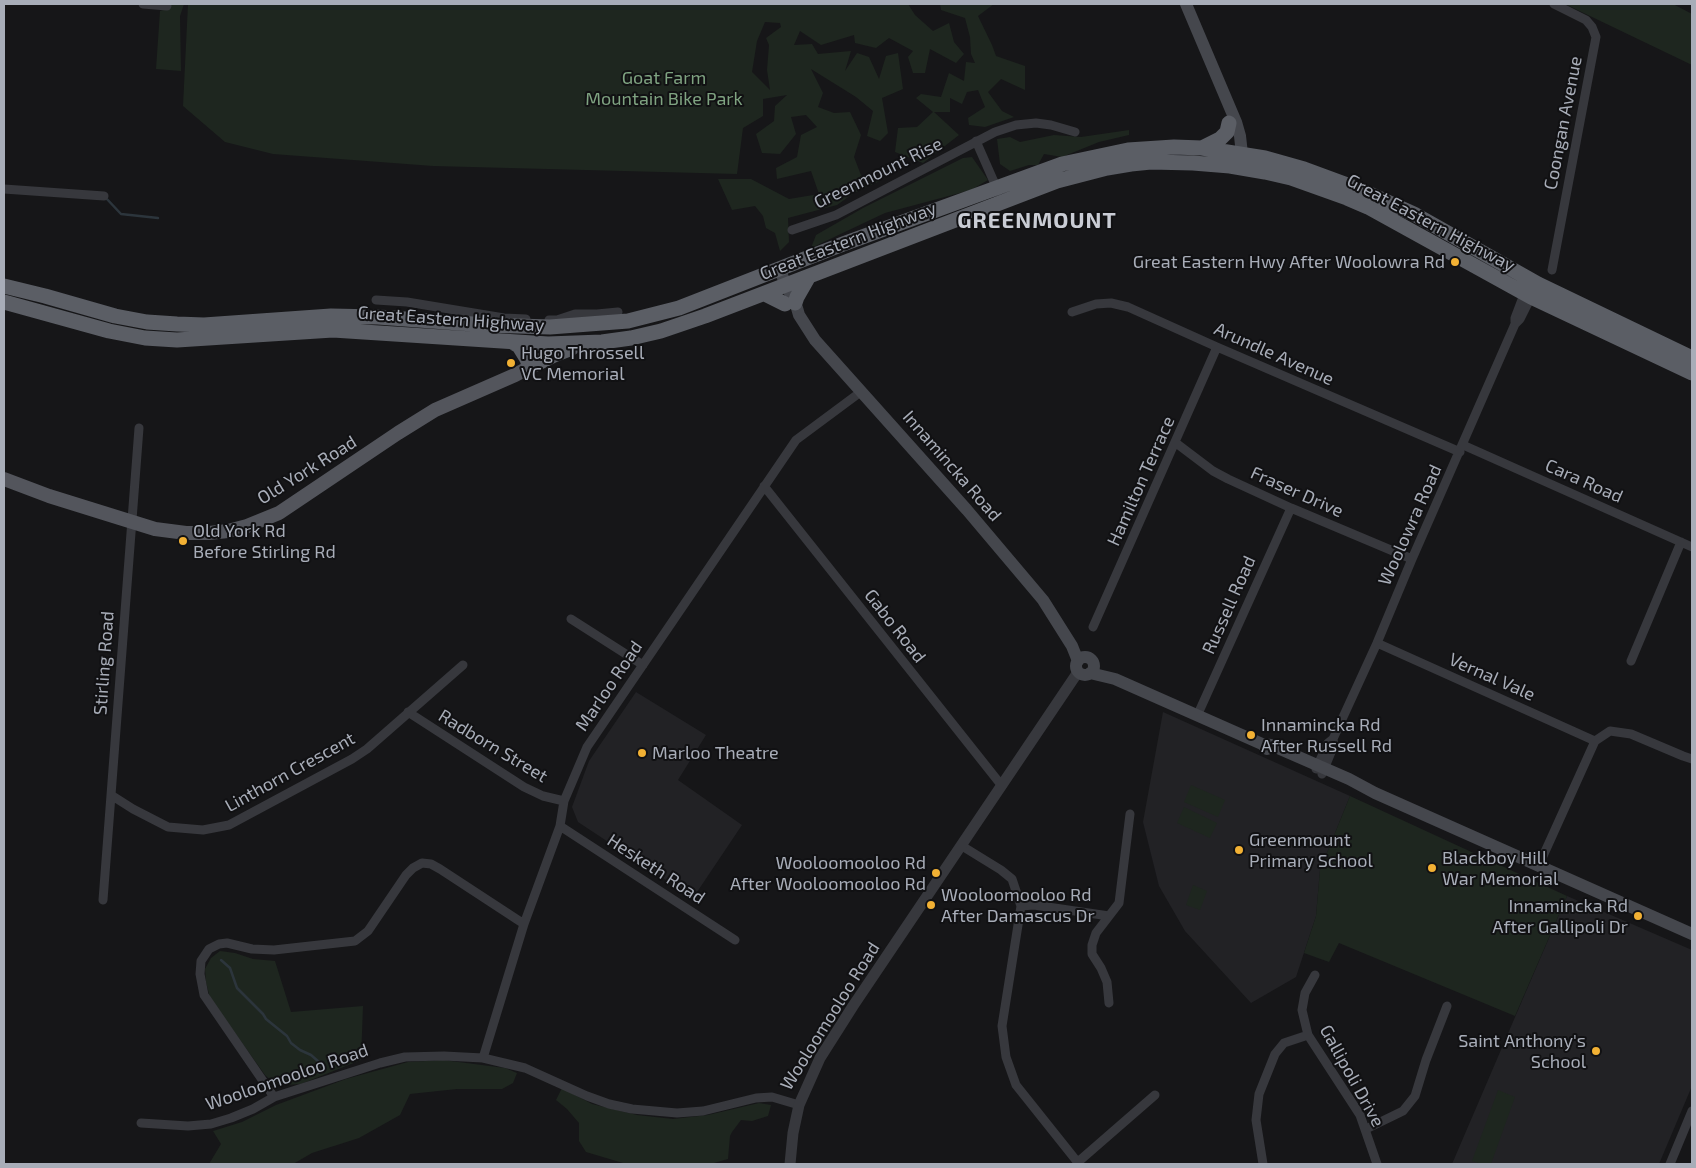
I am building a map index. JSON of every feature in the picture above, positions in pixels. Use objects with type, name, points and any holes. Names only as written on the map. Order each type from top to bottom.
[{"type":"highway","points":[[1202,148],[1227,132],[1229,116]]},
{"type":"highway","name":"Great Eastern Highway","points":[[4,302],[145,338],[207,339],[332,330],[542,344],[598,342],[631,338],[661,331],[783,287],[999,194],[1062,164],[1110,152],[1152,148],[1202,148],[1236,160]]},
{"type":"highway","name":"Great Eastern Highway","points":[[4,286],[115,316],[147,322],[177,324],[204,325],[331,316],[378,317],[486,325],[544,326],[598,319],[628,321],[679,308],[776,270],[999,194],[1083,173],[1131,164],[1236,160],[1304,169],[1361,190],[1414,214],[1531,288],[1692,373]]},
{"type":"highway","points":[[764,294],[793,308],[809,276]]},
{"type":"highway","name":"Great Eastern Highway","points":[[1531,288],[1692,358]]},
{"type":"highway","points":[[512,342],[519,346],[530,367],[566,350],[598,342]]},
{"type":"main road","points":[[1186,4],[1229,116],[1236,160]]},
{"type":"main road","name":"Innamincka Road","points":[[776,270],[793,308],[815,340],[967,510],[1043,600],[1072,646],[1076,647],[1082,670],[1109,673],[1115,679],[1262,744],[1268,750],[1320,770],[1346,785],[1375,793],[1692,934]]},
{"type":"main road","points":[[530,367],[530,358],[542,344],[544,326]]},
{"type":"main road","name":"Old York Road","points":[[4,479],[49,496],[155,529],[186,533],[209,533],[247,526],[292,506],[398,433],[435,410],[530,367]]},
{"type":"street","points":[[143,4],[167,6]]},
{"type":"street","name":"Coongan Avenue","points":[[1552,270],[1596,37],[1592,27],[1586,20],[1554,4]]},
{"type":"street","name":"Greenmount Rise","points":[[792,230],[836,215],[995,132],[1016,125],[1036,123],[1075,132]]},
{"type":"street","points":[[976,141],[999,194]]},
{"type":"street","points":[[4,189],[104,196]]},
{"type":"street","name":"Woolowra Road","points":[[1320,770],[1328,743],[1333,739],[1377,644],[1412,559],[1516,324],[1520,319],[1531,288]]},
{"type":"street","points":[[376,300],[407,302],[504,318],[543,320],[557,320],[575,314],[598,319],[618,312]]},
{"type":"street","name":"Arundle Avenue","points":[[1072,312],[1096,304],[1111,303],[1128,307],[1217,347],[1461,449]]},
{"type":"street","points":[[598,319],[598,342]]},
{"type":"street","name":"Hamilton Terrace","points":[[1093,628],[1217,347]]},
{"type":"street","name":"Marloo Road","points":[[483,1058],[524,924],[560,826],[564,801],[587,747],[796,440],[862,391]]},
{"type":"street","name":"Stirling Road","points":[[103,900],[139,428]]},
{"type":"street","name":"Fraser Drive","points":[[1176,443],[1213,471],[1291,508],[1412,559]]},
{"type":"street","name":"Cara Road","points":[[1461,449],[1692,547]]},
{"type":"street","name":"Gabo Road","points":[[764,486],[1002,786]]},
{"type":"street","name":"Russell Road","points":[[1197,716],[1291,508]]},
{"type":"street","points":[[1630,662],[1681,542]]},
{"type":"street","points":[[571,619],[643,665]]},
{"type":"street","name":"Vernal Vale","points":[[1377,644],[1594,741]]},
{"type":"street","name":"Linthorn Crescent","points":[[111,795],[133,810],[168,827],[203,830],[230,825],[352,759],[463,665]]},
{"type":"street","name":"Wooloomooloo Road","points":[[141,1123],[188,1126],[211,1124],[253,1109],[274,1097],[380,1063],[405,1057],[483,1058],[525,1068],[609,1104],[655,1112],[719,1108],[756,1098],[772,1097],[799,1105],[820,1058],[853,1006],[1082,670]]},
{"type":"street","name":"Radborn Street","points":[[408,712],[524,787],[543,796],[564,801]]},
{"type":"street","points":[[1540,865],[1594,741],[1610,731],[1631,734],[1692,759]]},
{"type":"street","points":[[1109,1003],[1107,982],[1092,954],[1092,945],[1096,933],[1119,903],[1130,814]]},
{"type":"street","name":"Hesketh Road","points":[[560,826],[735,940]]},
{"type":"street","points":[[962,846],[1012,879],[1021,906],[1002,1026],[1006,1057],[1016,1085],[1078,1163],[1155,1096]]},
{"type":"street","points":[[274,1097],[204,995],[200,974],[201,961],[209,949],[219,944],[227,944],[252,949],[274,950],[355,941],[368,931],[406,874],[422,863],[431,864],[440,869],[524,924]]},
{"type":"street","points":[[1021,906],[1034,905],[1110,916]]},
{"type":"street","name":"Gallipoli Drive","points":[[1315,975],[1305,993],[1302,1010],[1308,1034],[1355,1108],[1366,1129],[1378,1164]]},
{"type":"street","points":[[1366,1129],[1403,1111],[1416,1096],[1426,1060],[1447,1006]]},
{"type":"street","points":[[1263,1164],[1256,1120],[1258,1094],[1275,1054],[1284,1043],[1308,1034]]},
{"type":"street","points":[[790,1164],[793,1133],[799,1105]]},
{"type":"street","points":[[1670,1164],[1692,1113]]},
{"type":"shaded area","points":[[636,692],[706,735],[678,780],[742,825],[693,898],[578,822],[572,807],[589,761]]},
{"type":"shaded area","name":"Greenmount Primary School","points":[[1163,712],[1350,796],[1320,870],[1316,916],[1296,977],[1251,1003],[1185,931],[1159,886],[1143,822]]},
{"type":"shaded area","name":"Saint Anthony's School","points":[[1567,896],[1692,950],[1692,1086],[1659,1164],[1452,1164]]},
{"type":"green space","points":[[166,4],[184,4],[180,16],[181,71],[156,69],[160,11],[170,8]]},
{"type":"green space","name":"Goat Farm Mountain Bike Park","points":[[188,4],[908,4],[915,15],[933,31],[949,23],[954,42],[964,54],[956,63],[930,49],[925,73],[913,73],[908,57],[913,51],[889,38],[876,48],[855,43],[854,35],[821,45],[800,31],[794,45],[812,44],[818,54],[851,51],[845,71],[857,53],[869,57],[879,79],[886,56],[898,53],[903,89],[882,98],[888,133],[880,141],[867,136],[873,111],[856,97],[811,69],[823,93],[818,107],[834,113],[850,112],[861,135],[854,157],[861,175],[880,181],[854,193],[837,205],[788,218],[789,242],[780,251],[775,233],[766,228],[763,216],[755,206],[732,210],[718,179],[751,179],[789,199],[819,194],[811,171],[777,179],[776,168],[797,157],[801,135],[817,127],[806,115],[791,117],[796,134],[780,154],[762,153],[756,134],[774,121],[775,106],[787,95],[763,99],[763,116],[743,128],[737,174],[433,166],[273,154],[225,142],[183,106]],"holes":[[[765,22],[780,23],[781,27],[766,38],[769,45],[767,70],[770,90],[752,72],[757,41]]]},
{"type":"green space","points":[[940,4],[994,4],[978,16],[996,56],[1025,66],[1025,90],[1001,79],[988,92],[1002,111],[1014,117],[985,127],[969,125],[968,118],[985,107],[978,90],[967,92],[962,104],[950,98],[950,112],[934,112],[959,135],[923,163],[895,152],[898,128],[917,127],[933,112],[916,98],[921,94],[941,97],[949,73],[964,81],[966,62],[975,63],[971,54],[970,37],[965,18],[941,10]]},
{"type":"green space","points":[[1565,4],[1673,4],[1692,14],[1692,65]]},
{"type":"green space","points":[[1129,130],[1129,135],[1099,142],[1062,157],[1044,154],[1038,165],[1029,165],[1010,171],[1000,164],[997,139],[1010,137],[1020,142],[1054,135],[1081,137]]},
{"type":"green space","points":[[972,157],[988,180],[971,190],[885,213],[811,248],[816,235],[863,208],[963,158]]},
{"type":"green space","points":[[1191,785],[1225,800],[1218,817],[1184,802]]},
{"type":"green space","points":[[1350,796],[1567,896],[1515,1016],[1339,943],[1329,962],[1304,953],[1316,916],[1320,870]]},
{"type":"green space","points":[[1184,807],[1217,823],[1210,838],[1177,823]]},
{"type":"green space","points":[[1193,885],[1207,891],[1200,910],[1186,905]]},
{"type":"green space","points":[[220,951],[235,953],[253,959],[275,961],[291,1012],[363,1006],[361,1060],[301,1084],[275,1084],[265,1075],[210,998],[205,969],[211,958]]},
{"type":"green space","points":[[443,1060],[505,1068],[517,1073],[513,1083],[502,1089],[457,1089],[410,1094],[400,1115],[359,1138],[312,1153],[293,1164],[209,1164],[221,1144],[213,1131],[242,1122],[276,1105],[346,1079],[408,1062]]},
{"type":"green space","points":[[562,1088],[592,1104],[637,1115],[673,1119],[708,1115],[759,1103],[771,1105],[768,1116],[752,1121],[741,1120],[730,1136],[728,1159],[714,1163],[623,1163],[586,1152],[579,1141],[579,1123],[556,1100]]},
{"type":"green space","points":[[1498,1090],[1515,1097],[1491,1164],[1481,1164],[1472,1161]]},
{"type":"waterway","points":[[105,197],[121,214],[158,218]]},
{"type":"waterway","points":[[221,960],[230,968],[237,988],[266,1019],[287,1036],[291,1043],[319,1062],[319,1073]]},
{"type":"place","name":"Great Eastern Hwy After Woolowra Rd","points":[[1455,262]]},
{"type":"place","name":"Hugo Throssell VC Memorial","points":[[511,363]]},
{"type":"place","name":"Old York Rd Before Stirling Rd","points":[[183,541]]},
{"type":"place","name":"Innamincka Rd After Russell Rd","points":[[1251,735]]},
{"type":"place","name":"Marloo Theatre","points":[[642,753]]},
{"type":"place","name":"Greenmount Primary School","points":[[1239,850]]},
{"type":"place","name":"Blackboy Hill War Memorial","points":[[1432,868]]},
{"type":"place","name":"Wooloomooloo Rd After Wooloomooloo Rd","points":[[936,873]]},
{"type":"place","name":"Wooloomooloo Rd After Damascus Dr","points":[[931,905]]},
{"type":"place","name":"Innamincka Rd After Gallipoli Dr","points":[[1638,916]]},
{"type":"place","name":"Saint Anthony's School","points":[[1596,1051]]},
{"type":"district","name":"GREENMOUNT","points":[[1037,221]]}]
